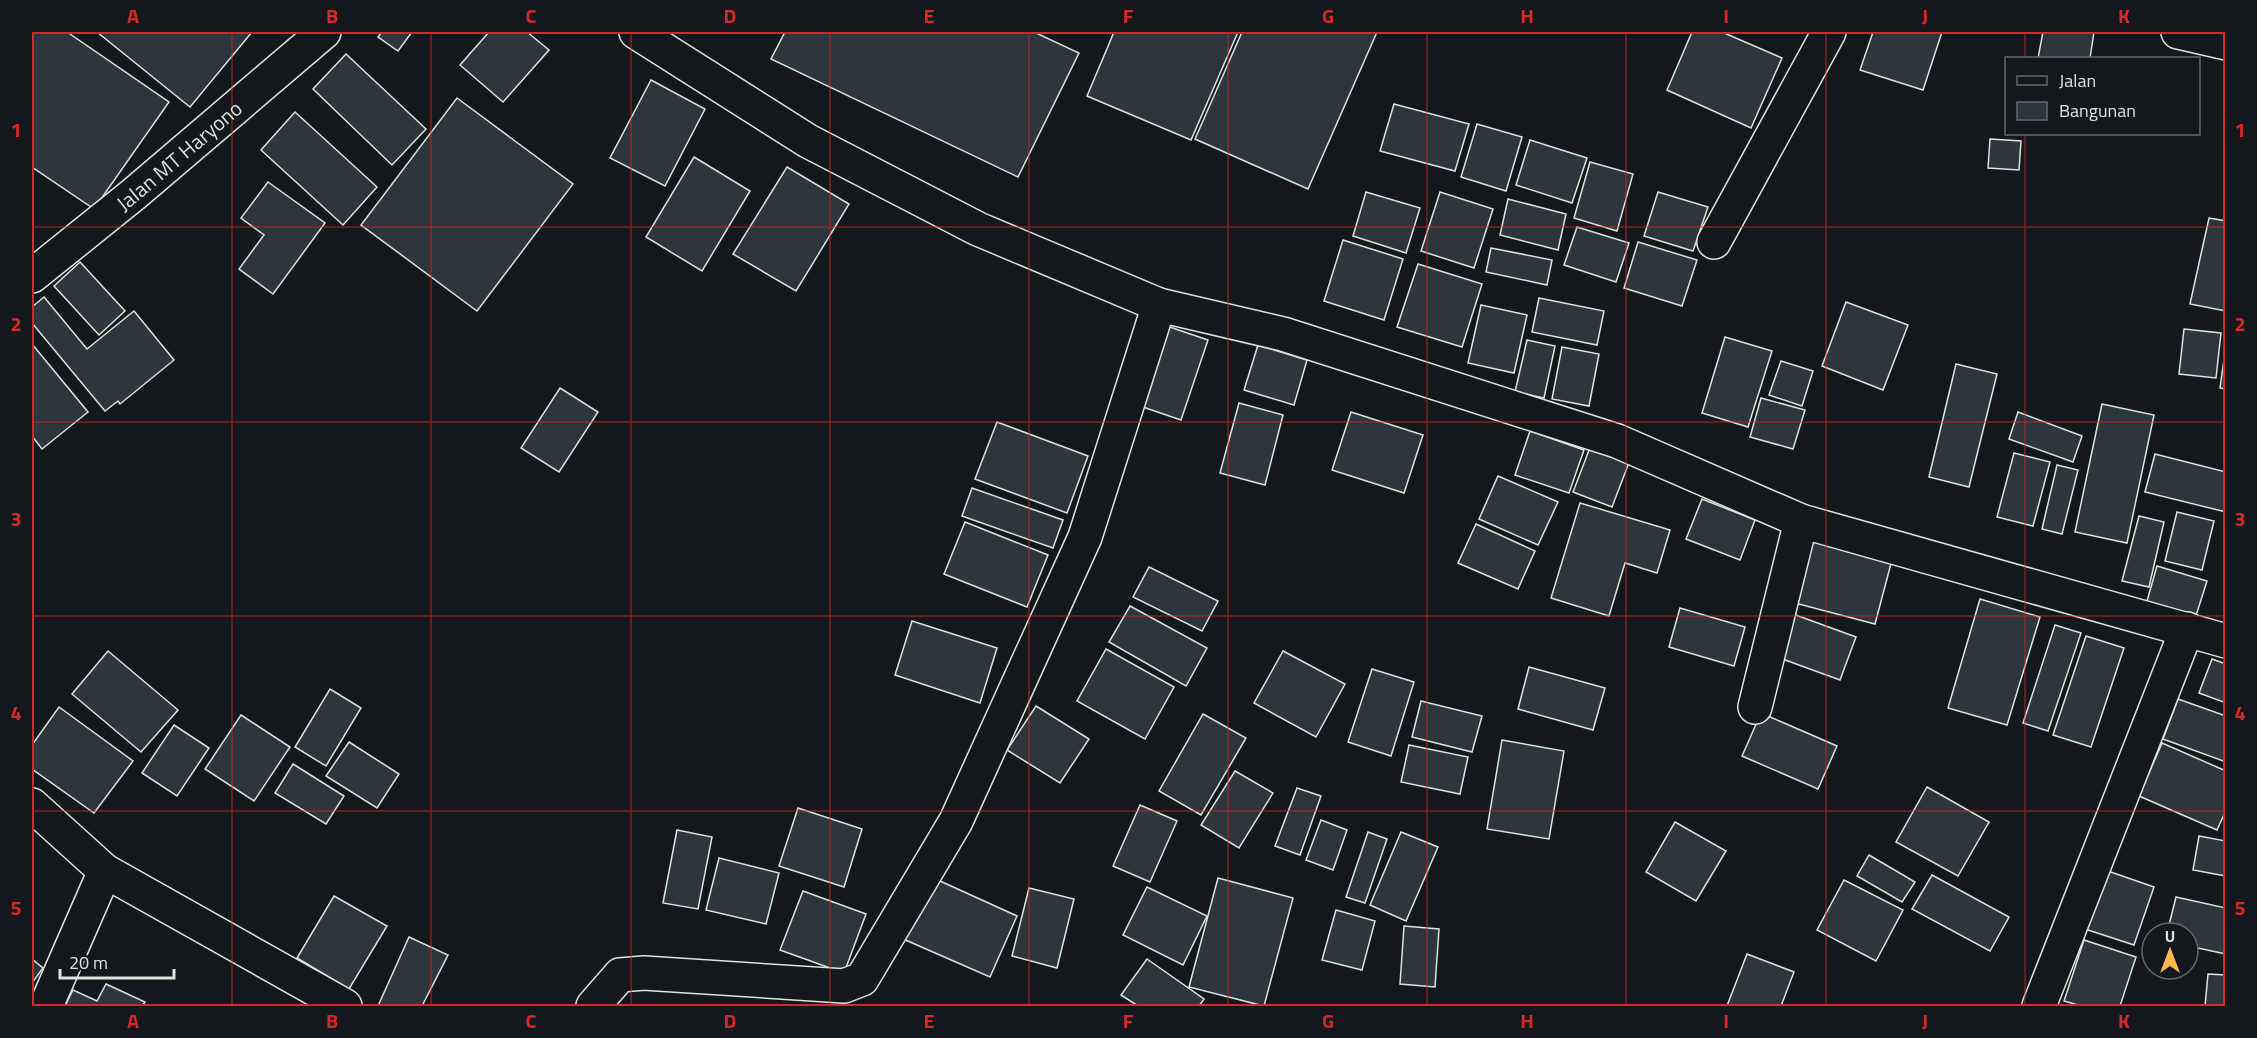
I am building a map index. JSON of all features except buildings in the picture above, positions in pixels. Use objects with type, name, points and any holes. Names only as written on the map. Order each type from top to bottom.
[{"type":"street","name":"Jalan MT Haryono","points":[[32,276],[134,194],[324,32]]},
{"type":"street","points":[[636,32],[829,152],[978,229],[1159,305],[1283,333],[1617,441],[1801,521],[2187,629],[2224,635]]},
{"type":"street","points":[[1714,242],[1829,32]]},
{"type":"street","points":[[2178,32],[2226,43]]},
{"type":"street","points":[[593,1006],[620,975],[644,974],[843,986],[862,978],[956,821],[1085,537],[1159,305]]},
{"type":"street","points":[[1755,707],[1801,521]]},
{"type":"street","points":[[2038,1006],[2187,629]]},
{"type":"street","points":[[32,805],[105,872],[345,1006]]},
{"type":"street","points":[[46,1006],[105,872]]}]
